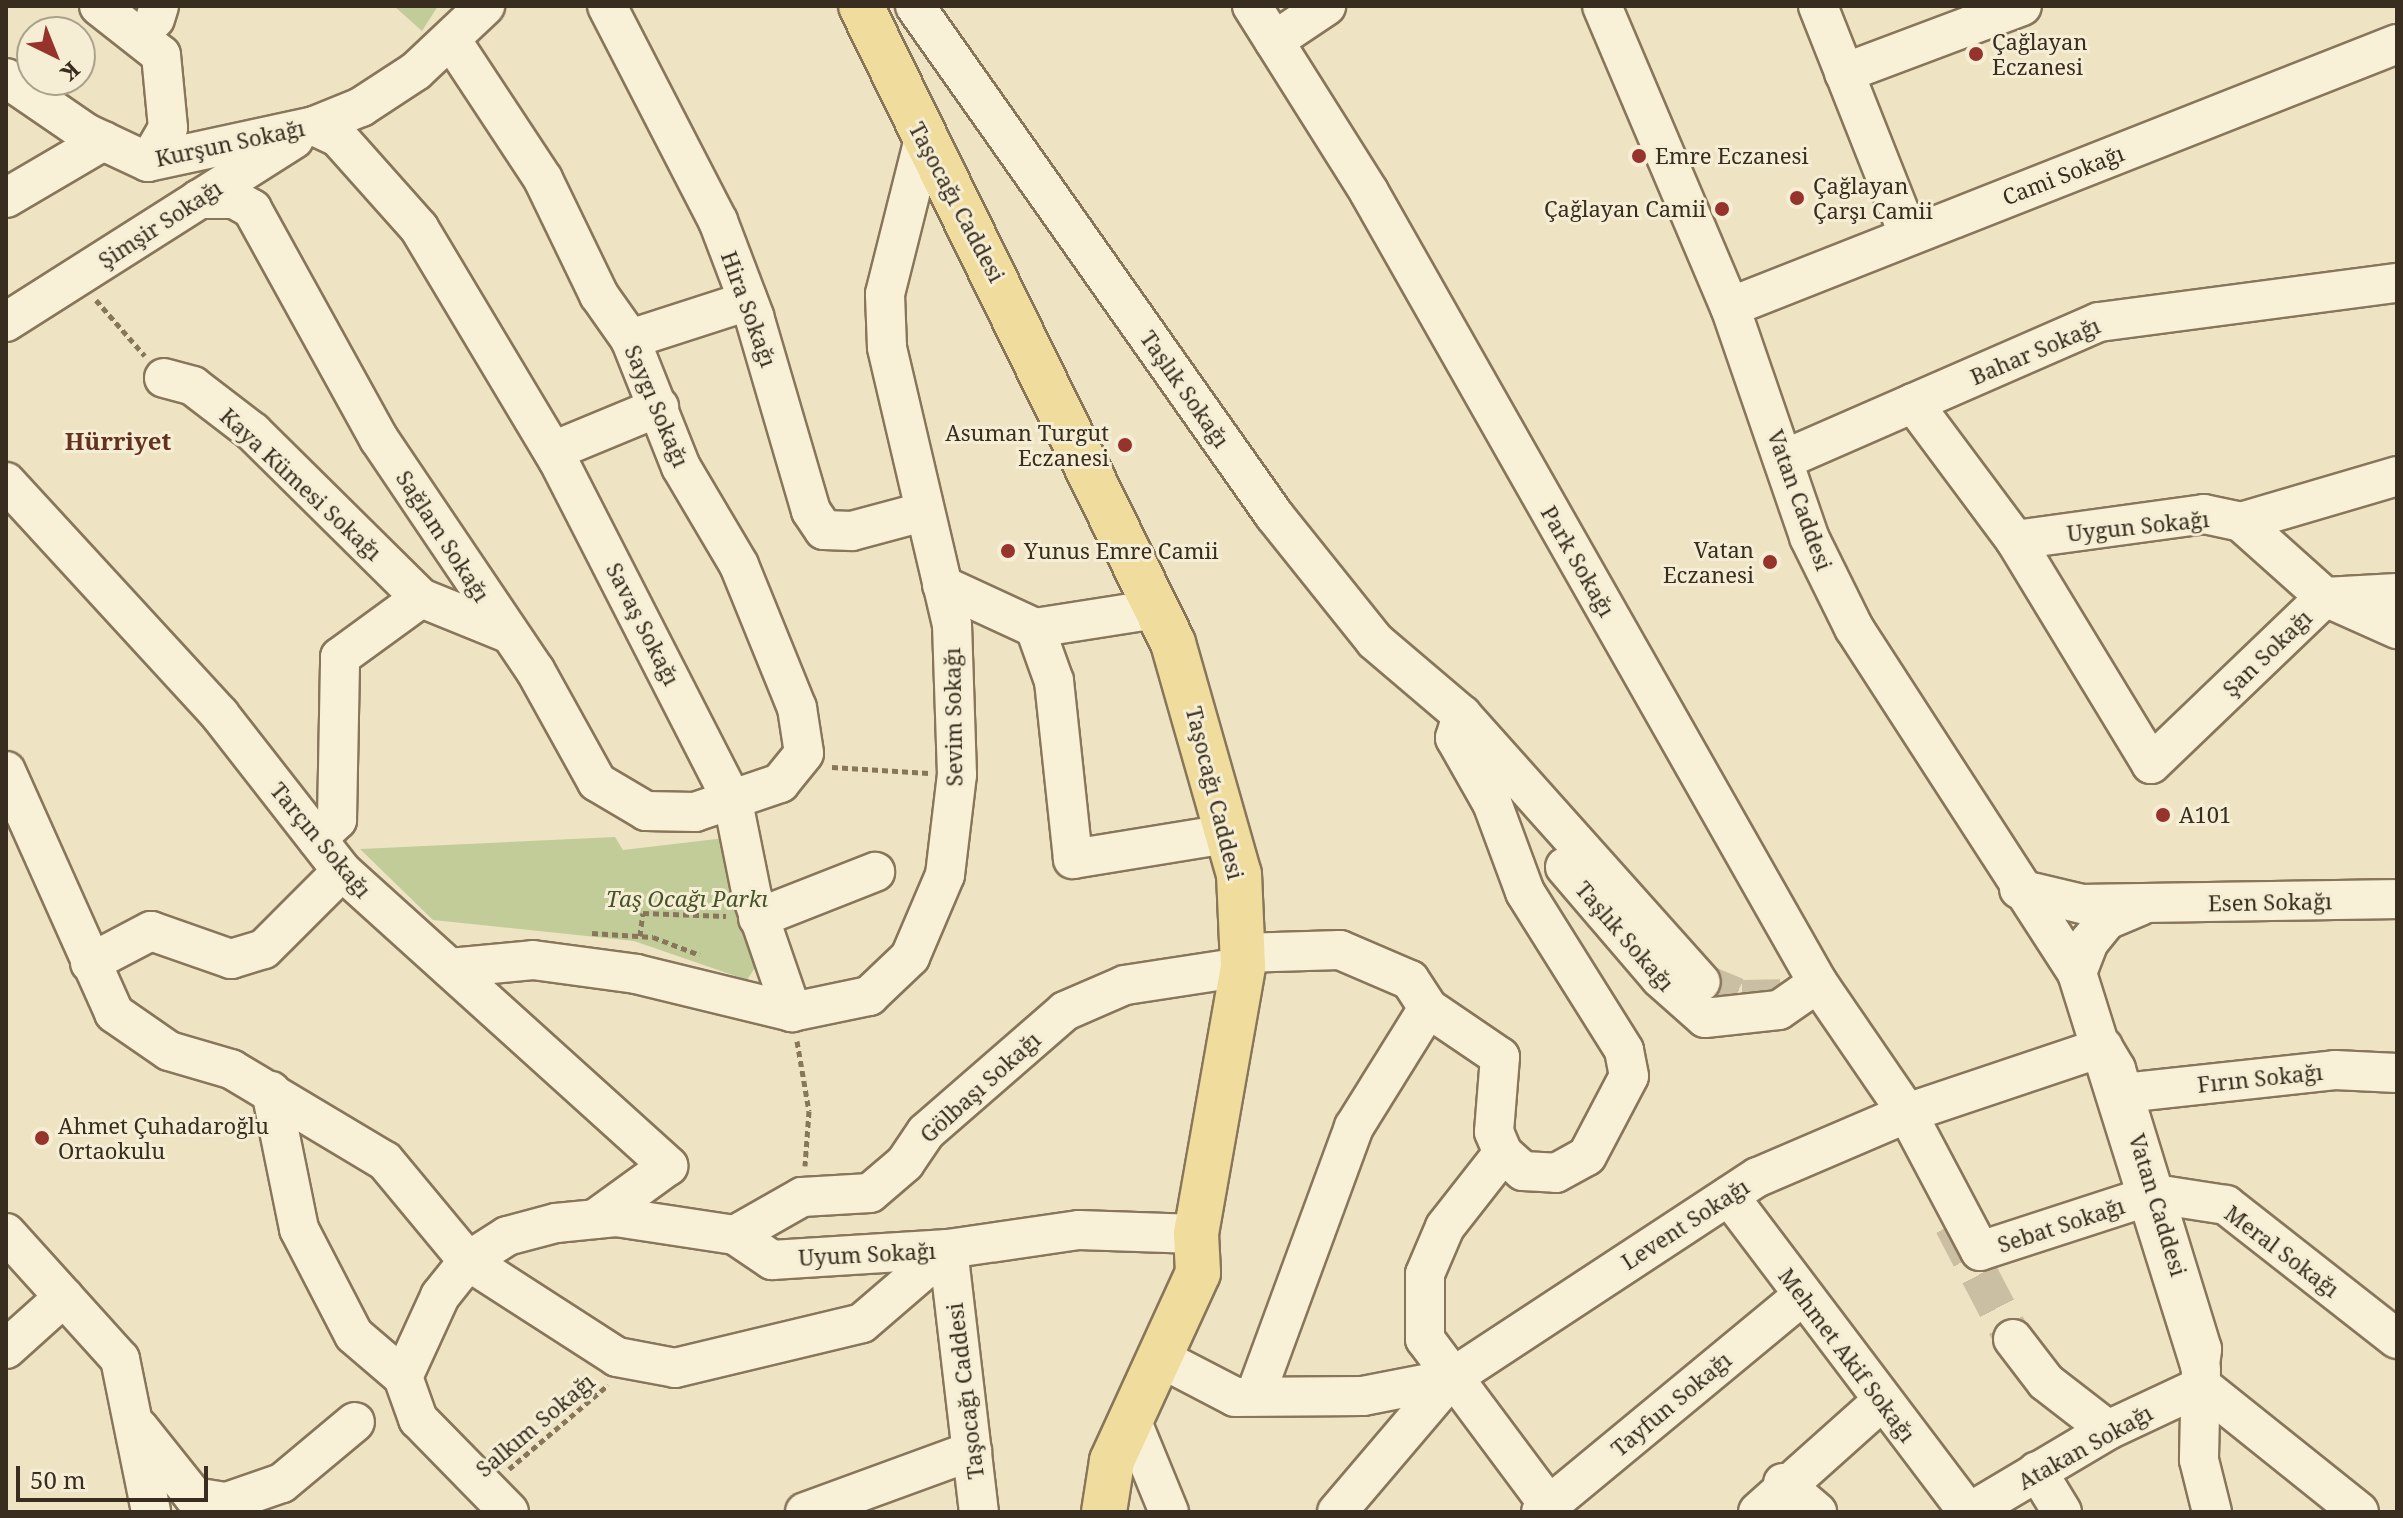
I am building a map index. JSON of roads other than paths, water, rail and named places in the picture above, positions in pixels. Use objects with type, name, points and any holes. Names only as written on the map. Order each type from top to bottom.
[{"type":"main road","name":"Taşocağı Caddesi","points":[[861,6],[923,143],[1017,314],[1157,609],[1207,747],[1226,834],[1239,874],[1243,960],[1196,1234]]},
{"type":"main road","points":[[1104,1512],[1112,1461],[1164,1360],[1198,1273],[1196,1234]]},
{"type":"main road","points":[[1083,1512],[1089,1456],[1196,1234]]},
{"type":"street","points":[[99,6],[158,27],[168,128],[148,162]]},
{"type":"street","name":"Kurşun Sokağı","points":[[452,41],[470,6]]},
{"type":"street","name":"Kurşun Sokağı","points":[[6,78],[103,141],[148,162],[314,126],[361,107],[452,41],[485,6]]},
{"type":"street","name":"Hira Sokağı","points":[[607,6],[718,221],[748,301],[811,511],[824,530],[852,531],[923,512]]},
{"type":"street","name":"Taşlık Sokağı","points":[[915,6],[1274,515],[1375,641],[1462,715],[1701,982]]},
{"type":"street","name":"Park Sokağı","points":[[1252,6],[1369,192],[1818,983],[1907,1113]]},
{"type":"street","points":[[1274,41],[1326,6]]},
{"type":"street","name":"Vatan Caddesi","points":[[1602,6],[1730,307],[1809,537],[1854,628],[2019,889],[2077,973],[2150,1196]]},
{"type":"street","points":[[1818,6],[1909,236]]},
{"type":"street","points":[[1844,73],[2022,6]]},
{"type":"street","name":"Saygı Sokağı","points":[[452,41],[543,179],[599,295],[630,339],[681,467],[739,565],[797,708],[804,753],[780,783],[733,802]]},
{"type":"street","name":"Cami Sokağı","points":[[1730,307],[2397,44]]},
{"type":"street","name":"Şimşir Sokağı","points":[[6,322],[314,126]]},
{"type":"street","name":"Savaş Sokağı","points":[[314,126],[349,147],[419,228],[553,451],[733,802],[758,918],[792,1012]]},
{"type":"street","points":[[6,198],[103,141]]},
{"type":"street","name":"Sevim Sokağı","points":[[450,968],[533,960],[636,974],[792,1012],[869,996],[910,957],[945,875],[957,775],[952,625],[923,512],[887,347],[885,294],[923,143]]},
{"type":"street","points":[[199,199],[234,199],[252,209],[276,151]]},
{"type":"street","name":"Sağlam Sokağı","points":[[252,209],[379,439],[505,632],[597,782],[646,811],[695,812],[733,802]]},
{"type":"street","name":"Bahar Sokağı","points":[[1783,460],[2099,322],[2397,283]]},
{"type":"street","points":[[630,339],[748,301]]},
{"type":"street","name":"Kaya Kümesi Sokağı","points":[[164,378],[193,386],[253,432],[421,598]]},
{"type":"street","points":[[1913,403],[2015,540]]},
{"type":"street","points":[[553,451],[659,407]]},
{"type":"street","name":"Uygun Sokağı","points":[[2015,540],[2204,514],[2241,522],[2397,476]]},
{"type":"street","name":"Tarçın Sokağı","points":[[6,482],[209,703],[342,871],[668,1166],[595,1219]]},
{"type":"street","points":[[2241,522],[2325,597]]},
{"type":"street","name":"Şan Sokağı","points":[[2015,540],[2151,764],[2325,597],[2395,606]]},
{"type":"street","points":[[942,585],[1035,628],[1157,609]]},
{"type":"street","points":[[317,839],[337,820],[340,657],[421,598],[505,632]]},
{"type":"street","points":[[1035,628],[1054,681],[1073,859],[1226,834]]},
{"type":"street","points":[[1462,715],[1455,738],[1492,803],[1525,892],[1624,1050],[1629,1076],[1587,1156],[1556,1173],[1523,1171],[1503,1153],[1445,1227],[1425,1274],[1425,1339],[1450,1379],[1548,1510]]},
{"type":"street","name":"Taşlık Sokağı","points":[[1488,745],[1497,777],[1555,855],[1689,1009],[1705,1018],[1779,1010],[1818,983]]},
{"type":"street","points":[[6,771],[114,1013],[169,1051],[231,1069],[385,1161],[468,1261],[568,1331],[637,1361],[675,1368],[862,1323],[948,1249],[1079,1230],[1196,1234]]},
{"type":"street","points":[[90,963],[151,931],[231,959],[264,949],[342,871]]},
{"type":"street","points":[[758,918],[875,872]]},
{"type":"street","name":"Esen Sokağı","points":[[2019,889],[2082,904],[2397,899]]},
{"type":"street","name":"Esen Sokağı","points":[[2077,973],[2089,942],[2107,920],[2142,905]]},
{"type":"street","name":"Gölbaşı Sokağı","points":[[735,1235],[802,1197],[870,1193],[905,1163],[926,1132],[1065,1011],[1125,985],[1243,960],[1340,950],[1410,980],[1428,1008],[1500,1057],[1494,1132],[1503,1153]]},
{"type":"street","points":[[1255,1396],[1354,1127],[1428,1008]]},
{"type":"street","name":"Vatan Caddesi","points":[[2103,1047],[2124,1093],[2201,1376],[2199,1460],[2212,1512]]},
{"type":"street","name":"Levent Sokağı","points":[[1337,1512],[1450,1379],[1729,1196],[1907,1113],[2103,1047]]},
{"type":"street","name":"Fırın Sokağı","points":[[2124,1093],[2335,1070],[2397,1073]]},
{"type":"street","points":[[271,1091],[299,1229],[354,1335],[403,1377],[418,1419],[498,1500]]},
{"type":"street","name":"Sebat Sokağı","points":[[1907,1113],[1980,1251],[2150,1196]]},
{"type":"street","name":"Mehmet Akif Sokağı","points":[[1729,1196],[1880,1403],[1969,1512]]},
{"type":"street","name":"Meral Sokağı","points":[[2150,1196],[2226,1205],[2397,1339]]},
{"type":"street","name":"Uyum Sokağı","points":[[403,1377],[440,1296],[468,1261],[507,1236],[595,1219],[735,1235],[772,1260],[948,1249]]},
{"type":"street","points":[[6,1233],[120,1359],[151,1512]]},
{"type":"street","name":"Taşocağı Caddesi","points":[[948,1249],[979,1512]]},
{"type":"street","name":"Tayfun Sokağı","points":[[1548,1510],[1802,1296]]},
{"type":"street","points":[[6,1349],[64,1297]]},
{"type":"street","points":[[2013,1339],[2046,1382],[2108,1430]]},
{"type":"street","points":[[1164,1360],[1235,1397],[1363,1396],[1450,1379]]},
{"type":"street","points":[[2201,1376],[2359,1512]]},
{"type":"street","name":"Atakan Sokağı","points":[[1969,1512],[2201,1376]]},
{"type":"street","points":[[1758,1512],[1783,1483],[1880,1403]]},
{"type":"street","points":[[134,1422],[194,1497],[227,1502],[282,1483],[355,1422]]},
{"type":"street","points":[[1132,1422],[1169,1512]]},
{"type":"street","points":[[805,1512],[972,1451]]},
{"type":"street","points":[[2037,1471],[2062,1512]]},
{"type":"street","points":[[1783,1483],[1817,1512]]},
{"type":"tunnel","points":[[1701,982],[1742,999],[1781,998]]},
{"type":"tunnel","points":[[1953,1224],[2013,1339]]},
{"type":"place","name":"Çağlayan Eczanesi","points":[[1976,54]]},
{"type":"place","name":"Emre Eczanesi","points":[[1639,156]]},
{"type":"place","name":"Çağlayan Çarşı Camii","points":[[1797,198]]},
{"type":"place","name":"Çağlayan Camii","points":[[1722,209]]},
{"type":"place","name":"Asuman Turgut Eczanesi","points":[[1125,445]]},
{"type":"place","name":"Yunus Emre Camii","points":[[1008,551]]},
{"type":"place","name":"Vatan Eczanesi","points":[[1770,562]]},
{"type":"place","name":"A101","points":[[2163,815]]},
{"type":"place","name":"Ahmet Çuhadaroğlu Ortaokulu","points":[[42,1138]]},
{"type":"district","name":"Hürriyet","points":[[118,441]]},
{"type":"park label","name":"Taş Ocağı Parkı","points":[[687,899]]}]
